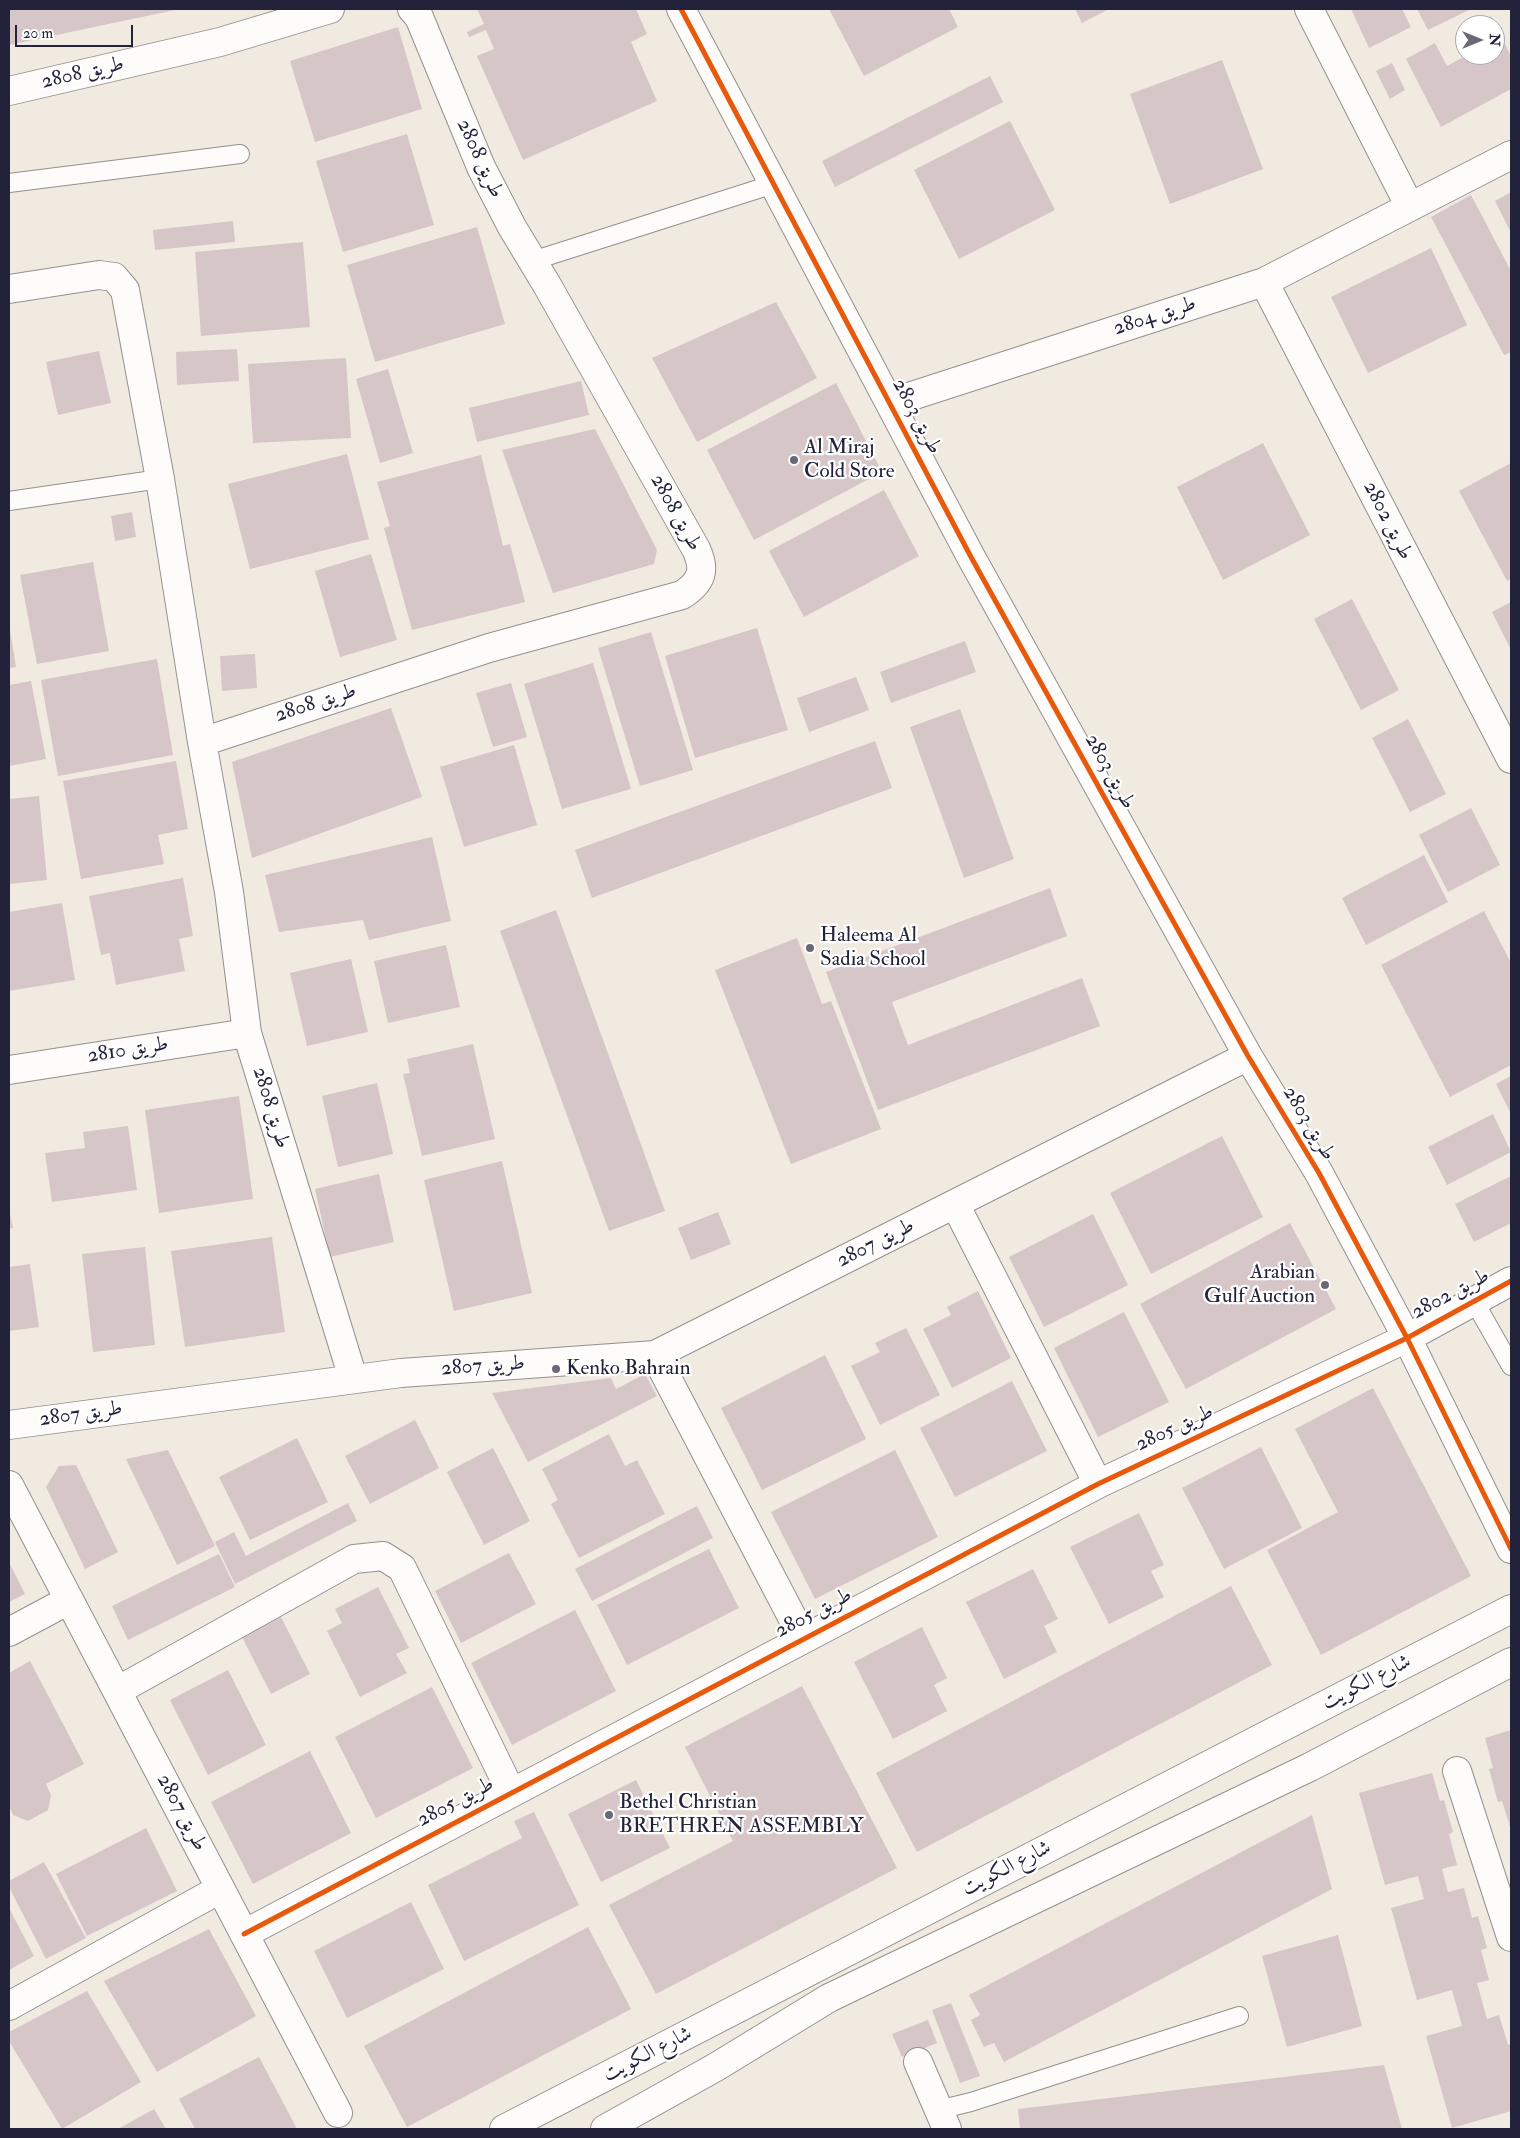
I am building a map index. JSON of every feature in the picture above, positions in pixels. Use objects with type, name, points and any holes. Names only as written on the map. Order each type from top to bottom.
[{"type":"street","name":"طريق 2808","points":[[9,91],[220,42],[330,9]]},
{"type":"street","name":"طريق 2808","points":[[202,742],[489,648],[682,595],[694,587],[701,575],[702,562],[696,549],[532,261],[481,167],[423,26],[412,9]]},
{"type":"street","name":"طريق 2803","points":[[681,9],[971,557],[1248,1056],[1319,1173],[1407,1338],[1511,1549]]},
{"type":"street","points":[[1309,9],[1410,207]]},
{"type":"street","name":"طريق 2804","points":[[890,403],[1264,282],[1511,155]]},
{"type":"street","name":"طريق 2808","points":[[9,289],[99,275],[114,277],[125,290],[160,479],[202,742],[229,892],[247,1033],[353,1378]]},
{"type":"street","name":"طريق 2802","points":[[1264,282],[1511,758]]},
{"type":"street","name":"طريق 2810","points":[[9,1070],[247,1033]]},
{"type":"street","name":"طريق 2807","points":[[9,1425],[353,1378],[655,1355],[1248,1056]]},
{"type":"street","points":[[955,1204],[1098,1484]]},
{"type":"street","name":"طريق 2802","points":[[1407,1338],[1511,1281]]},
{"type":"street","name":"طريق 2805","points":[[244,1934],[1098,1484],[1407,1338]]},
{"type":"street","name":"طريق 2805","points":[[655,1355],[803,1638]]},
{"type":"street","name":"طريق 2807","points":[[9,1485],[338,2113]]},
{"type":"street","name":"طريق 2805","points":[[118,1691],[354,1559],[383,1556],[402,1568],[511,1792]]},
{"type":"street","points":[[9,1632],[69,1600]]},
{"type":"street","name":"شارع الكويت","points":[[504,2129],[1511,1609]]},
{"type":"street","name":"شارع الكويت","points":[[605,2129],[716,2067],[829,1998],[1301,1771],[1511,1662]]},
{"type":"street","points":[[1457,1771],[1511,1937]]},
{"type":"street","points":[[9,2006],[220,1889]]},
{"type":"street","points":[[918,2062],[943,2120]]},
{"type":"lane","points":[[9,183],[240,154]]},
{"type":"lane","points":[[532,261],[774,184]]},
{"type":"lane","points":[[9,501],[160,479]]},
{"type":"lane","points":[[1474,1301],[1511,1366]]},
{"type":"lane","points":[[943,2120],[972,2102],[1239,2016]]},
{"type":"building","points":[[9,9],[175,9],[175,10],[9,45]]},
{"type":"building","points":[[477,9],[636,9],[647,34],[631,42],[657,101],[523,160],[477,56],[494,49],[486,30],[469,37],[467,32],[484,24]]},
{"type":"building","points":[[829,9],[949,9],[958,27],[864,76]]},
{"type":"building","points":[[1075,9],[1109,9],[1082,23]]},
{"type":"building","points":[[1351,9],[1402,9],[1411,27],[1369,48]]},
{"type":"building","points":[[1417,9],[1471,9],[1455,15],[1455,17],[1428,30]]},
{"type":"building","points":[[398,27],[422,109],[315,142],[290,61]]},
{"type":"building","points":[[1435,43],[1447,66],[1455,62],[1455,65],[1505,65],[1505,44],[1511,56],[1511,89],[1441,127],[1406,59]]},
{"type":"building","points":[[1222,60],[1263,169],[1170,204],[1130,94]]},
{"type":"building","points":[[1392,63],[1405,90],[1390,99],[1376,71]]},
{"type":"building","points":[[990,76],[1003,102],[835,187],[822,161]]},
{"type":"building","points":[[1010,121],[1055,210],[959,259],[914,170]]},
{"type":"building","points":[[407,134],[434,225],[343,252],[316,161]]},
{"type":"building","points":[[1511,192],[1511,233],[1495,201]]},
{"type":"building","points":[[1471,195],[1511,271],[1511,352],[1504,355],[1431,217]]},
{"type":"building","points":[[233,221],[235,242],[155,250],[153,230]]},
{"type":"building","points":[[477,227],[505,324],[375,362],[347,265]]},
{"type":"building","points":[[303,242],[310,327],[201,336],[195,252]]},
{"type":"building","points":[[1431,248],[1467,325],[1368,373],[1331,297]]},
{"type":"building","points":[[776,302],[817,378],[697,442],[652,358]]},
{"type":"building","points":[[237,349],[239,381],[177,385],[176,352]]},
{"type":"building","points":[[99,351],[111,403],[58,415],[46,362]]},
{"type":"building","points":[[346,358],[351,438],[253,443],[248,364]]},
{"type":"building","points":[[388,369],[413,453],[380,463],[356,379]]},
{"type":"building","points":[[581,381],[589,415],[477,442],[469,408]]},
{"type":"building","points":[[836,383],[882,472],[754,540],[707,450]]},
{"type":"building","points":[[595,429],[657,550],[654,564],[553,593],[502,450]]},
{"type":"building","points":[[1263,443],[1310,535],[1223,580],[1177,487]]},
{"type":"building","points":[[347,454],[369,539],[250,569],[228,484]]},
{"type":"building","points":[[481,455],[503,546],[510,544],[525,602],[412,630],[384,528],[390,526],[377,482]]},
{"type":"building","points":[[1511,463],[1511,579],[1507,581],[1459,491]]},
{"type":"building","points":[[884,490],[919,556],[804,617],[769,551]]},
{"type":"building","points":[[132,512],[136,537],[115,541],[111,516]]},
{"type":"building","points":[[371,554],[397,640],[340,657],[315,571]]},
{"type":"building","points":[[93,562],[109,651],[37,664],[20,575]]},
{"type":"building","points":[[1352,599],[1399,690],[1361,710],[1314,619]]},
{"type":"building","points":[[1511,602],[1511,650],[1492,612]]},
{"type":"building","points":[[9,624],[16,667],[9,668]]},
{"type":"building","points":[[757,628],[788,730],[695,758],[665,656]]},
{"type":"building","points":[[651,632],[693,770],[640,786],[598,648]]},
{"type":"building","points":[[965,641],[976,672],[891,703],[880,672]]},
{"type":"building","points":[[255,654],[257,688],[222,691],[220,656]]},
{"type":"building","points":[[157,659],[173,755],[58,776],[41,680]]},
{"type":"building","points":[[593,663],[631,789],[562,809],[524,684]]},
{"type":"building","points":[[856,677],[869,710],[809,732],[797,698]]},
{"type":"building","points":[[31,681],[46,759],[9,766],[9,685]]},
{"type":"building","points":[[511,683],[527,737],[493,747],[476,693]]},
{"type":"building","points":[[391,708],[422,797],[252,858],[232,762]]},
{"type":"building","points":[[960,709],[1014,859],[964,878],[910,727]]},
{"type":"building","points":[[1408,719],[1446,794],[1410,812],[1372,738]]},
{"type":"building","points":[[875,741],[892,788],[592,898],[575,850]]},
{"type":"building","points":[[514,745],[537,825],[464,847],[440,767]]},
{"type":"building","points":[[176,761],[188,829],[158,835],[164,864],[81,879],[63,781]]},
{"type":"building","points":[[39,796],[47,880],[9,884],[9,799]]},
{"type":"building","points":[[1471,808],[1500,865],[1448,892],[1419,835]]},
{"type":"building","points":[[432,837],[451,921],[369,940],[363,920],[279,932],[265,875]]},
{"type":"building","points":[[1424,855],[1448,902],[1366,945],[1342,898]]},
{"type":"building","points":[[183,878],[193,936],[179,939],[185,971],[116,985],[110,953],[101,955],[89,896]]},
{"type":"building","points":[[1050,888],[1067,936],[892,1002],[908,1045],[1082,978],[1100,1026],[878,1110],[826,972]]},
{"type":"building","points":[[62,903],[75,980],[9,991],[9,912]]},
{"type":"building","points":[[556,910],[665,1211],[609,1231],[500,931]]},
{"type":"building","points":[[1484,911],[1511,963],[1511,1065],[1450,1097],[1381,965]]},
{"type":"building","points":[[797,938],[822,1004],[831,1001],[881,1129],[791,1164],[715,970]]},
{"type":"building","points":[[446,945],[460,1007],[388,1023],[374,961]]},
{"type":"building","points":[[351,959],[368,1032],[307,1046],[290,973]]},
{"type":"building","points":[[473,1044],[495,1139],[422,1156],[403,1074],[410,1073],[407,1059]]},
{"type":"building","points":[[1511,1076],[1511,1114],[1496,1084]]},
{"type":"building","points":[[377,1083],[393,1154],[338,1167],[322,1096]]},
{"type":"building","points":[[239,1096],[253,1199],[159,1213],[145,1110]]},
{"type":"building","points":[[1493,1114],[1511,1152],[1447,1185],[1428,1147]]},
{"type":"building","points":[[128,1126],[137,1190],[52,1202],[45,1153],[85,1148],[83,1132]]},
{"type":"building","points":[[1222,1136],[1263,1217],[1151,1274],[1110,1193]]},
{"type":"building","points":[[502,1161],[532,1293],[454,1311],[424,1180]]},
{"type":"building","points":[[379,1174],[394,1242],[330,1257],[315,1189]]},
{"type":"building","points":[[1511,1176],[1511,1223],[1474,1242],[1455,1204]]},
{"type":"building","points":[[9,1209],[13,1228],[9,1228]]},
{"type":"building","points":[[718,1212],[731,1244],[691,1260],[678,1228]]},
{"type":"building","points":[[1093,1214],[1128,1285],[1044,1327],[1009,1257]]},
{"type":"building","points":[[1290,1223],[1336,1309],[1186,1389],[1140,1304]]},
{"type":"building","points":[[272,1237],[285,1332],[185,1347],[171,1251]]},
{"type":"building","points":[[145,1247],[155,1345],[93,1352],[82,1254]]},
{"type":"building","points":[[30,1264],[39,1327],[9,1331],[9,1267]]},
{"type":"building","points":[[978,1291],[1011,1358],[952,1388],[923,1329],[951,1315],[947,1307]]},
{"type":"building","points":[[1124,1312],[1169,1402],[1098,1437],[1054,1348]]},
{"type":"building","points":[[906,1328],[940,1395],[880,1425],[851,1366],[880,1352],[875,1343]]},
{"type":"building","points":[[825,1355],[866,1439],[762,1490],[721,1408]]},
{"type":"building","points":[[645,1374],[657,1396],[528,1462],[492,1393],[611,1378],[616,1389]]},
{"type":"building","points":[[1012,1381],[1047,1451],[955,1497],[920,1428]]},
{"type":"building","points":[[1373,1388],[1471,1576],[1321,1655],[1267,1550],[1338,1512],[1295,1429]]},
{"type":"building","points":[[415,1420],[439,1468],[370,1504],[345,1456]]},
{"type":"building","points":[[609,1434],[625,1466],[637,1460],[665,1514],[579,1558],[551,1504],[558,1500],[542,1469]]},
{"type":"building","points":[[297,1438],[328,1502],[250,1540],[219,1477]]},
{"type":"building","points":[[1261,1447],[1302,1528],[1224,1569],[1182,1488]]},
{"type":"building","points":[[493,1448],[530,1521],[484,1545],[447,1472]]},
{"type":"building","points":[[168,1450],[215,1546],[177,1565],[126,1459]]},
{"type":"building","points":[[895,1450],[938,1537],[815,1599],[771,1512]]},
{"type":"building","points":[[76,1465],[118,1552],[85,1569],[46,1487],[59,1466]]},
{"type":"building","points":[[348,1503],[357,1521],[235,1584],[215,1542],[234,1532],[246,1556]]},
{"type":"building","points":[[697,1506],[713,1538],[592,1601],[575,1569]]},
{"type":"building","points":[[1139,1513],[1164,1565],[1151,1571],[1164,1597],[1109,1624],[1070,1547]]},
{"type":"building","points":[[709,1549],[739,1608],[627,1665],[597,1605]]},
{"type":"building","points":[[509,1553],[536,1604],[461,1643],[435,1591]]},
{"type":"building","points":[[219,1554],[235,1587],[128,1640],[112,1606]]},
{"type":"building","points":[[9,1562],[25,1594],[9,1602]]},
{"type":"building","points":[[1033,1569],[1058,1619],[1044,1626],[1057,1652],[1004,1679],[966,1602]]},
{"type":"building","points":[[1231,1586],[1272,1665],[917,1852],[876,1773]]},
{"type":"building","points":[[378,1587],[409,1648],[396,1654],[407,1673],[360,1697],[327,1631],[342,1623],[335,1609]]},
{"type":"building","points":[[575,1610],[616,1691],[512,1745],[471,1663]]},
{"type":"building","points":[[281,1617],[310,1674],[271,1694],[242,1637]]},
{"type":"building","points":[[922,1627],[947,1678],[934,1685],[947,1711],[893,1739],[854,1662]]},
{"type":"building","points":[[30,1661],[84,1764],[46,1784],[51,1795],[48,1810],[28,1821],[13,1815],[9,1806],[9,1673]]},
{"type":"building","points":[[228,1670],[266,1745],[208,1775],[170,1700]]},
{"type":"building","points":[[802,1686],[897,1868],[656,1994],[609,1905],[733,1841],[685,1747]]},
{"type":"building","points":[[432,1687],[473,1768],[376,1818],[335,1737]]},
{"type":"building","points":[[1511,1730],[1511,1830],[1502,1801],[1498,1802],[1489,1769],[1493,1768],[1485,1738]]},
{"type":"building","points":[[310,1751],[351,1833],[253,1884],[211,1802]]},
{"type":"building","points":[[1432,1773],[1440,1801],[1444,1800],[1453,1832],[1449,1834],[1457,1865],[1442,1869],[1448,1892],[1464,1888],[1472,1918],[1478,1916],[1487,1948],[1481,1950],[1489,1980],[1477,1983],[1487,2019],[1499,2015],[1508,2045],[1511,2044],[1511,2111],[1452,2128],[1426,2036],[1462,2026],[1452,1990],[1417,2000],[1391,1908],[1424,1899],[1418,1876],[1385,1885],[1359,1793]]},
{"type":"building","points":[[636,1780],[670,1848],[601,1882],[568,1814]]},
{"type":"building","points":[[534,1812],[579,1905],[464,1961],[428,1885],[522,1838],[514,1821]]},
{"type":"building","points":[[1312,1815],[1332,1889],[1004,2062],[994,2043],[984,2047],[971,2020],[980,2015],[969,1995]]},
{"type":"building","points":[[146,1828],[177,1891],[87,1936],[56,1874]]},
{"type":"building","points":[[44,1862],[86,1938],[46,1959],[9,1887],[9,1881]]},
{"type":"building","points":[[411,1902],[444,1969],[347,2018],[314,1951]]},
{"type":"building","points":[[9,1908],[34,1956],[9,1970]]},
{"type":"building","points":[[588,1927],[631,2009],[407,2127],[364,2046]]},
{"type":"building","points":[[209,1929],[256,2016],[157,2072],[104,1981]]},
{"type":"building","points":[[1338,1935],[1362,2026],[1287,2047],[1262,1956]]},
{"type":"building","points":[[87,1991],[141,2082],[62,2129],[9,2041],[9,2032]]},
{"type":"building","points":[[951,2003],[980,2076],[960,2083],[932,2010]]},
{"type":"building","points":[[928,2020],[937,2043],[902,2057],[892,2034]]},
{"type":"building","points":[[259,2057],[297,2129],[195,2129],[179,2099]]},
{"type":"building","points":[[1384,2065],[1402,2129],[1020,2129],[1018,2109]]},
{"type":"building","points":[[154,2109],[166,2129],[118,2129]]},
{"type":"cycle path","points":[[681,9],[971,557],[1248,1056],[1319,1173],[1407,1338],[1511,1549]]},
{"type":"cycle path","points":[[244,1934],[1098,1484],[1407,1338],[1511,1281]]},
{"type":"place","name":"Al Miraj Cold Store","points":[[794,460]]},
{"type":"place","name":"Haleema Al Sadia School","points":[[810,948]]},
{"type":"place","name":"Arabian Gulf Auction","points":[[1325,1285]]},
{"type":"place","name":"Kenko Bahrain","points":[[556,1369]]},
{"type":"place","name":"Bethel Christian BRETHREN ASSEMBLY","points":[[609,1815]]}]
